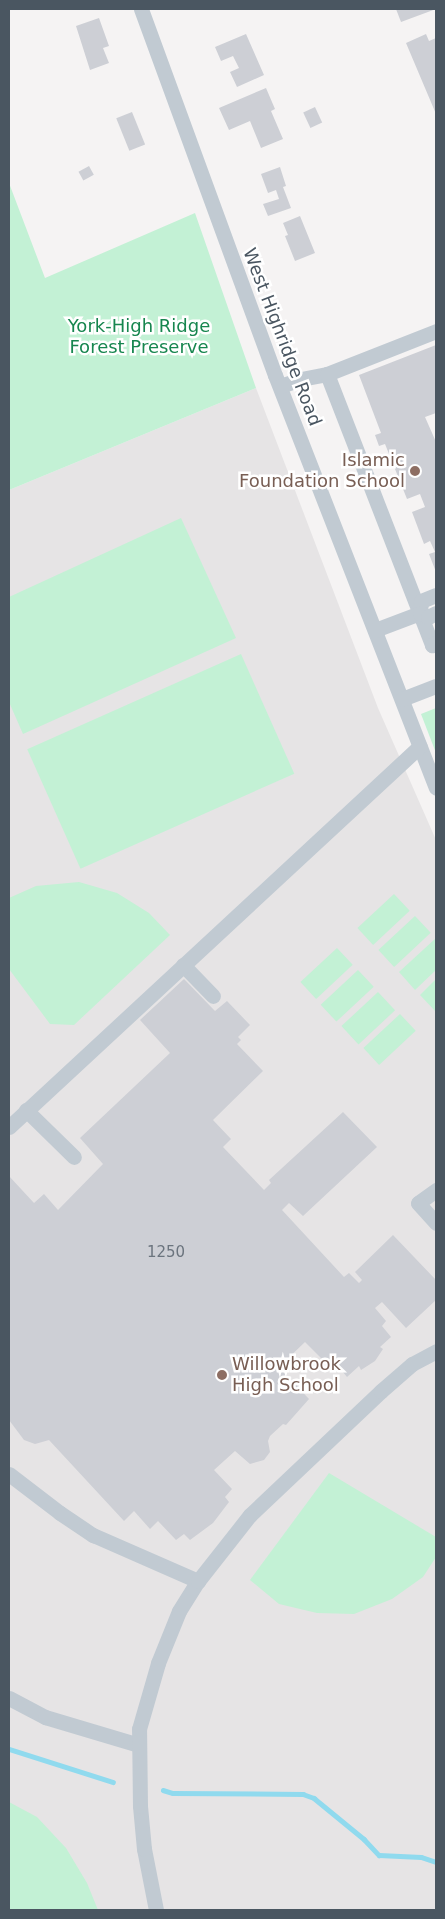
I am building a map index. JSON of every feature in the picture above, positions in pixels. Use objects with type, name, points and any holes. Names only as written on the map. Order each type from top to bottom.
[{"type":"street","name":"West Highridge Road","points":[[141,9],[280,386],[436,788]]},
{"type":"street","points":[[280,386],[301,379],[327,374],[436,331]]},
{"type":"street","points":[[327,374],[435,648]]},
{"type":"street","points":[[420,613],[421,601],[436,595]]},
{"type":"street","points":[[375,630],[420,613],[428,617],[436,613]]},
{"type":"street","points":[[402,699],[436,686]]},
{"type":"street","points":[[9,1127],[420,746]]},
{"type":"street","points":[[183,965],[213,996]]},
{"type":"street","points":[[26,1110],[74,1157]]},
{"type":"street","points":[[436,1190],[418,1203],[436,1223]]},
{"type":"street","points":[[156,1910],[144,1849],[140,1798],[139,1729],[158,1664],[179,1611],[198,1581],[250,1515],[306,1460],[412,1364],[436,1351]]},
{"type":"street","points":[[9,1474],[60,1513],[94,1534],[198,1581]]},
{"type":"street","points":[[9,1698],[45,1717],[139,1745]]},
{"type":"shaded area","name":"Willowbrook High School","points":[[256,388],[378,708],[436,840],[436,1910],[9,1910],[9,490]]},
{"type":"green space","name":"York-High Ridge Forest Preserve","points":[[9,183],[45,278],[195,213],[256,388],[9,490]]},
{"type":"green space","points":[[181,518],[236,638],[23,734],[9,702],[9,597]]},
{"type":"green space","points":[[241,654],[294,774],[81,869],[27,749]]},
{"type":"green space","points":[[436,708],[436,753],[421,714]]},
{"type":"green space","points":[[79,882],[117,893],[149,913],[170,935],[74,1025],[50,1024],[9,969],[9,898],[36,886]]},
{"type":"green space","points":[[394,894],[410,911],[373,945],[357,928]]},
{"type":"green space","points":[[415,916],[431,933],[394,967],[378,950]]},
{"type":"green space","points":[[436,938],[436,970],[415,990],[399,972]]},
{"type":"green space","points":[[337,948],[353,965],[316,999],[300,982]]},
{"type":"green space","points":[[358,970],[374,987],[336,1022],[321,1005]]},
{"type":"green space","points":[[436,979],[436,1012],[420,995]]},
{"type":"green space","points":[[378,992],[395,1010],[358,1044],[341,1026]]},
{"type":"green space","points":[[400,1014],[416,1031],[379,1065],[363,1048]]},
{"type":"green space","points":[[329,1473],[436,1537],[436,1557],[423,1577],[392,1599],[354,1614],[317,1613],[279,1604],[250,1580]]},
{"type":"green space","points":[[9,1802],[37,1817],[66,1848],[87,1883],[98,1910],[9,1910]]},
{"type":"building","points":[[396,9],[436,9],[401,22]]},
{"type":"building","points":[[99,18],[109,46],[103,48],[109,63],[90,70],[76,26]]},
{"type":"building","points":[[246,34],[264,75],[237,87],[230,72],[239,68],[233,56],[221,61],[215,47]]},
{"type":"building","points":[[426,34],[429,41],[436,38],[436,114],[406,43]]},
{"type":"building","points":[[266,88],[275,109],[271,111],[283,139],[261,148],[250,121],[229,130],[219,108]]},
{"type":"building","points":[[315,107],[322,122],[310,128],[303,112]]},
{"type":"building","points":[[132,112],[145,144],[129,151],[116,118]]},
{"type":"building","points":[[89,166],[94,175],[83,181],[79,172]]},
{"type":"building","points":[[280,167],[286,186],[283,187],[291,208],[268,216],[263,204],[279,199],[276,190],[268,193],[261,174]]},
{"type":"building","points":[[300,216],[315,253],[295,261],[285,236],[288,235],[283,223]]},
{"type":"building","name":"Islamic Foundation School","points":[[436,345],[436,413],[425,417],[436,442],[436,572],[429,554],[435,552],[430,541],[424,544],[412,512],[425,507],[420,494],[407,499],[385,444],[379,446],[375,435],[381,433],[359,375]]},
{"type":"building","points":[[184,979],[215,1011],[227,1001],[250,1025],[238,1037],[241,1040],[237,1044],[263,1071],[213,1120],[231,1139],[223,1147],[264,1190],[271,1183],[269,1180],[343,1112],[377,1147],[303,1216],[289,1203],[282,1210],[344,1277],[349,1273],[359,1283],[362,1280],[355,1272],[393,1235],[436,1280],[436,1300],[406,1328],[382,1302],[375,1308],[386,1321],[382,1326],[391,1337],[380,1347],[383,1349],[375,1361],[361,1370],[359,1366],[347,1377],[338,1366],[333,1370],[305,1342],[279,1367],[309,1399],[286,1425],[283,1424],[270,1436],[268,1441],[270,1452],[264,1460],[250,1464],[235,1451],[214,1470],[232,1489],[225,1497],[229,1502],[213,1523],[190,1540],[184,1534],[176,1540],[158,1521],[150,1529],[134,1511],[124,1521],[49,1440],[35,1444],[24,1440],[9,1420],[9,1176],[34,1203],[44,1194],[58,1210],[103,1164],[80,1138],[170,1053],[140,1020]]},
{"type":"waterway","points":[[9,1749],[113,1782]]},
{"type":"waterway","points":[[163,1790],[173,1793],[303,1794],[314,1798],[364,1839],[379,1855],[421,1857],[436,1862]]},
{"type":"place","name":"Islamic Foundation School","points":[[415,471]]},
{"type":"place","name":"Willowbrook High School","points":[[222,1375]]}]
